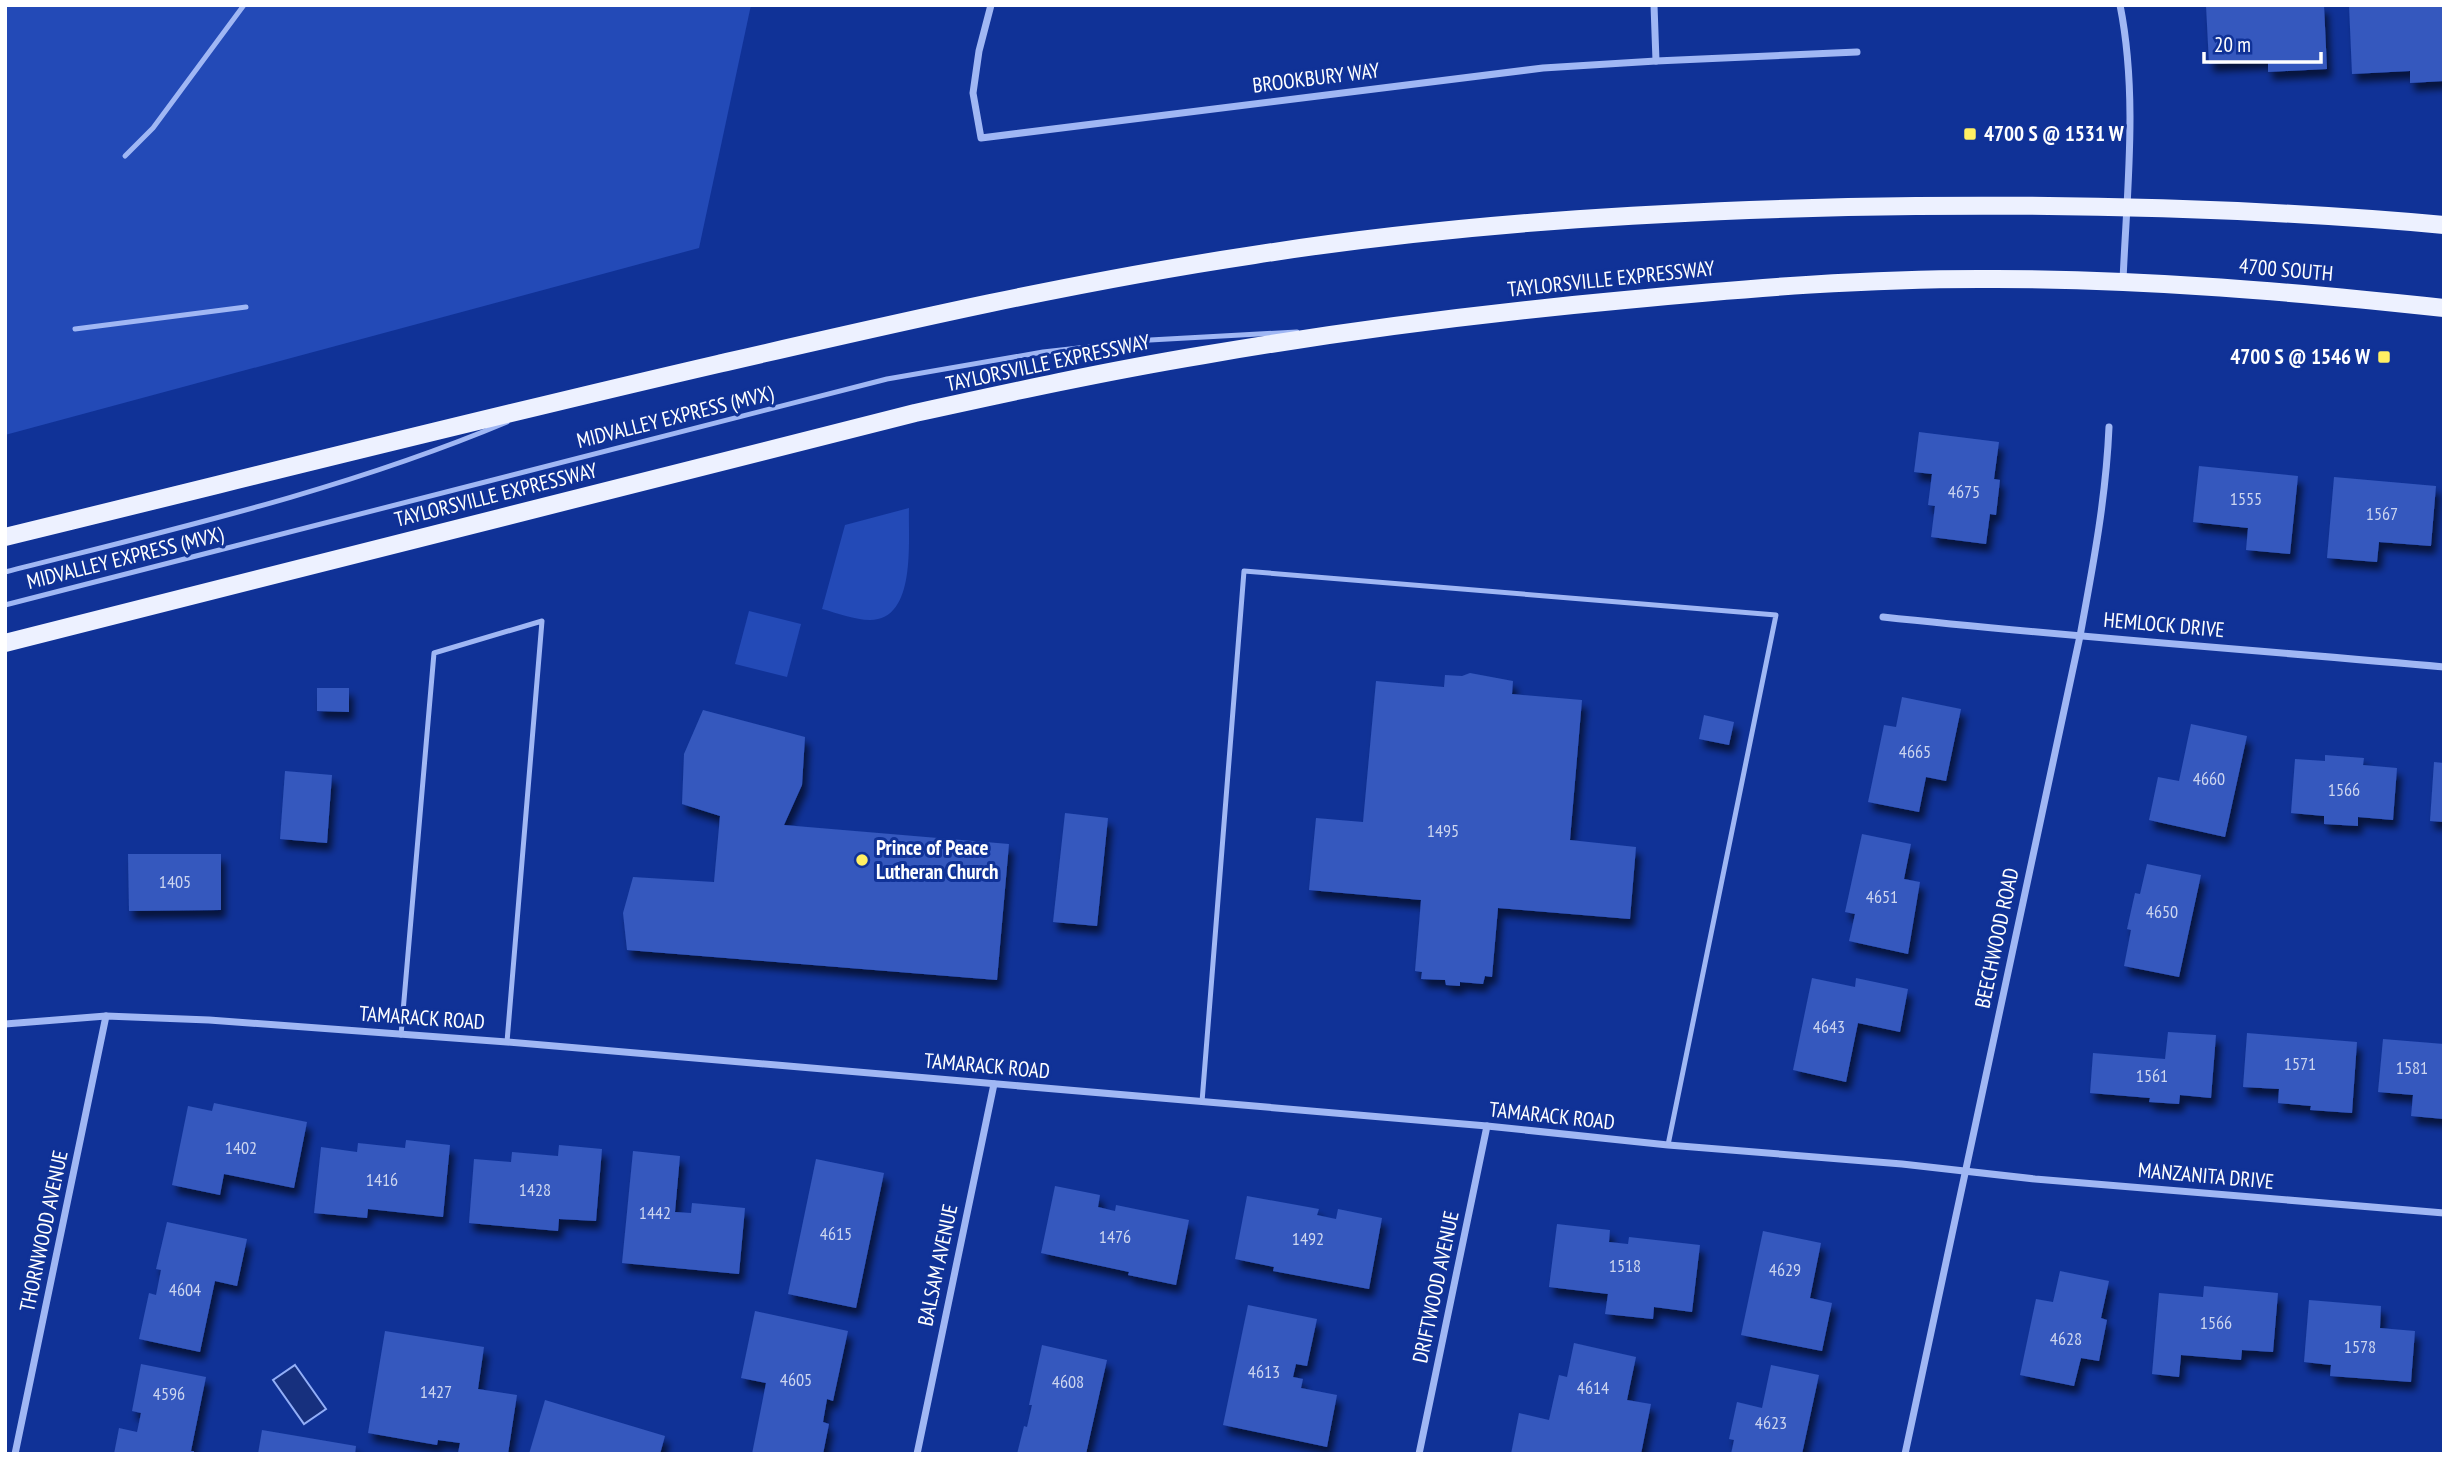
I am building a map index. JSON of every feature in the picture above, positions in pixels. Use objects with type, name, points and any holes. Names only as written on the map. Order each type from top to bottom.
[{"type":"main road","points":[[5,537],[555,402],[924,316],[1252,255],[1361,240],[1469,227],[1660,213],[1907,206],[2126,206],[2265,211],[2444,225]]},
{"type":"main road","name":"TAYLORSVILLE EXPRESSWAY","points":[[5,643],[915,413],[1190,357],[1364,330],[1534,309],[1731,290],[1936,279],[2123,282]]},
{"type":"main road","name":"4700 SOUTH","points":[[2123,282],[2306,294],[2444,308]]},
{"type":"street","name":"BROOKBURY WAY","points":[[991,5],[979,51],[973,93],[981,138],[1543,68],[1857,52]]},
{"type":"street","points":[[1654,5],[1656,61]]},
{"type":"street","points":[[2119,5],[2129,69],[2130,113],[2123,282]]},
{"type":"street","name":"BEECHWOOD ROAD","points":[[1905,1454],[2080,636],[2098,540],[2107,472],[2109,427]]},
{"type":"street","name":"HEMLOCK DRIVE","points":[[1883,617],[2036,634],[2444,667]]},
{"type":"street","name":"TAMARACK ROAD","points":[[5,1024],[106,1016],[209,1020],[401,1034],[1487,1126],[1965,1171]]},
{"type":"street","name":"THORNWOOD AVENUE","points":[[15,1454],[106,1016]]},
{"type":"street","name":"BALSAM AVENUE","points":[[917,1454],[994,1084]]},
{"type":"street","name":"DRIFTWOOD AVENUE","points":[[1419,1454],[1487,1126]]},
{"type":"street","name":"MANZANITA DRIVE","points":[[1965,1171],[2444,1213]]},
{"type":"lane","points":[[125,156],[153,128],[244,5]]},
{"type":"lane","points":[[75,329],[246,307]]},
{"type":"lane","name":"MIDVALLEY EXPRESS (MVX)","points":[[5,605],[887,379],[1044,352],[1150,340],[1364,330]]},
{"type":"lane","name":"MIDVALLEY EXPRESS (MVX)","points":[[5,572],[295,496],[461,441],[555,402]]},
{"type":"lane","points":[[1202,1102],[1244,571],[1776,615],[1668,1145]]},
{"type":"lane","points":[[401,1034],[434,653],[542,621],[507,1042]]},
{"type":"shaded area","points":[[5,5],[751,5],[699,248],[5,435]]},
{"type":"shaded area","points":[[909,508],[907,576],[896,607],[885,616],[870,620],[822,609],[845,525]]},
{"type":"shaded area","points":[[749,611],[801,624],[787,677],[735,664]]},
{"type":"shaded area","points":[[295,1365],[326,1409],[304,1424],[273,1380]]},
{"type":"building","points":[[2206,5],[2324,5],[2327,69],[2268,72],[2268,61],[2209,64]]},
{"type":"building","points":[[2349,5],[2444,5],[2444,81],[2410,83],[2410,71],[2352,74]]},
{"type":"building","points":[[1919,432],[1999,442],[1994,479],[2000,480],[1996,515],[1990,514],[1986,544],[1931,537],[1935,506],[1928,505],[1932,474],[1914,472]]},
{"type":"building","points":[[2199,466],[2298,476],[2290,554],[2246,550],[2248,528],[2193,522]]},
{"type":"building","points":[[2334,477],[2436,486],[2431,546],[2379,542],[2377,562],[2327,558]]},
{"type":"building","points":[[1470,673],[1513,681],[1512,694],[1582,700],[1570,840],[1636,847],[1630,919],[1498,908],[1492,977],[1485,976],[1483,984],[1460,982],[1460,986],[1446,985],[1445,980],[1421,979],[1422,972],[1415,971],[1421,900],[1309,890],[1316,818],[1363,822],[1376,681],[1444,687],[1445,675],[1462,676]]},
{"type":"building","points":[[317,688],[349,688],[349,712],[317,711]]},
{"type":"building","points":[[1902,697],[1961,709],[1946,781],[1926,777],[1919,812],[1868,802],[1884,725],[1896,727]]},
{"type":"building","name":"Prince of Peace Lutheran Church","points":[[703,710],[805,737],[802,785],[784,825],[1009,844],[997,980],[627,950],[623,913],[633,877],[714,882],[720,816],[682,804],[684,754]]},
{"type":"building","points":[[1704,715],[1734,722],[1729,745],[1699,739]]},
{"type":"building","points":[[2191,724],[2247,736],[2225,837],[2149,820],[2158,777],[2179,781]]},
{"type":"building","points":[[2325,755],[2364,758],[2363,765],[2397,768],[2393,820],[2358,817],[2358,826],[2324,824],[2324,816],[2291,813],[2295,759],[2325,761]]},
{"type":"building","points":[[2434,762],[2444,763],[2444,822],[2430,821]]},
{"type":"building","points":[[285,771],[332,775],[327,843],[280,839]]},
{"type":"building","points":[[1065,813],[1108,818],[1097,926],[1053,922]]},
{"type":"building","points":[[1862,834],[1911,844],[1904,879],[1920,882],[1908,954],[1849,941],[1855,914],[1845,912]]},
{"type":"building","points":[[128,854],[221,854],[221,910],[129,911]]},
{"type":"building","points":[[2147,864],[2201,875],[2179,977],[2124,966],[2131,930],[2127,929],[2135,893],[2140,894]]},
{"type":"building","points":[[1812,978],[1855,987],[1856,978],[1908,989],[1900,1032],[1858,1023],[1846,1082],[1793,1070]]},
{"type":"building","points":[[2168,1032],[2216,1035],[2211,1098],[2180,1095],[2179,1104],[2149,1102],[2150,1098],[2090,1093],[2093,1053],[2165,1059]]},
{"type":"building","points":[[2247,1033],[2357,1042],[2352,1113],[2310,1110],[2311,1106],[2278,1103],[2279,1089],[2243,1087]]},
{"type":"building","points":[[2383,1039],[2444,1044],[2444,1119],[2411,1116],[2413,1095],[2378,1092]]},
{"type":"building","points":[[214,1103],[307,1122],[294,1188],[224,1174],[220,1195],[172,1185],[188,1106],[212,1111]]},
{"type":"building","points":[[406,1140],[450,1145],[443,1217],[368,1209],[367,1218],[314,1213],[321,1147],[357,1152],[358,1143],[405,1148]]},
{"type":"building","points":[[559,1145],[602,1149],[596,1221],[559,1219],[558,1231],[469,1223],[474,1159],[511,1162],[512,1152],[558,1156]]},
{"type":"building","points":[[633,1151],[680,1156],[675,1212],[691,1213],[692,1203],[745,1208],[739,1274],[622,1263]]},
{"type":"building","points":[[816,1159],[884,1173],[856,1308],[788,1294]]},
{"type":"building","points":[[1055,1186],[1100,1195],[1098,1207],[1115,1211],[1116,1205],[1189,1220],[1176,1285],[1041,1253]]},
{"type":"building","points":[[1247,1196],[1319,1209],[1317,1215],[1336,1219],[1338,1209],[1382,1218],[1369,1289],[1273,1271],[1274,1267],[1235,1259]]},
{"type":"building","points":[[167,1222],[247,1239],[237,1286],[215,1281],[200,1352],[139,1339],[149,1293],[156,1295],[161,1270],[156,1269]]},
{"type":"building","points":[[1557,1224],[1610,1230],[1609,1242],[1628,1244],[1629,1237],[1700,1245],[1692,1312],[1654,1307],[1653,1319],[1605,1314],[1608,1294],[1549,1287]]},
{"type":"building","points":[[1763,1231],[1821,1243],[1810,1298],[1832,1303],[1822,1351],[1741,1335]]},
{"type":"building","points":[[2060,1271],[2109,1281],[2101,1318],[2107,1320],[2099,1361],[2081,1358],[2074,1386],[2020,1375],[2036,1299],[2053,1302]]},
{"type":"building","points":[[2204,1286],[2278,1293],[2273,1352],[2242,1350],[2241,1360],[2181,1355],[2179,1377],[2152,1374],[2159,1293],[2203,1297]]},
{"type":"building","points":[[2309,1300],[2381,1306],[2380,1328],[2415,1331],[2411,1382],[2330,1376],[2331,1365],[2304,1362]]},
{"type":"building","points":[[1248,1305],[1317,1319],[1307,1366],[1296,1364],[1293,1377],[1303,1379],[1301,1388],[1337,1395],[1327,1447],[1223,1425]]},
{"type":"building","points":[[755,1311],[848,1331],[833,1401],[827,1399],[823,1422],[829,1424],[823,1454],[752,1454],[766,1383],[741,1378]]},
{"type":"building","points":[[385,1331],[484,1347],[478,1389],[517,1395],[508,1454],[458,1453],[460,1443],[438,1440],[437,1445],[368,1433]]},
{"type":"building","points":[[1574,1343],[1636,1357],[1627,1400],[1651,1404],[1641,1454],[1511,1454],[1519,1413],[1549,1420],[1559,1375],[1567,1377]]},
{"type":"building","points":[[1042,1345],[1107,1360],[1086,1454],[1017,1454],[1024,1426],[1027,1427]]},
{"type":"building","points":[[141,1364],[206,1377],[191,1451],[194,1451],[194,1454],[114,1454],[119,1428],[137,1432],[141,1413],[132,1411]]},
{"type":"building","points":[[1771,1365],[1819,1375],[1802,1454],[1731,1454],[1734,1440],[1729,1439],[1737,1402],[1762,1408]]},
{"type":"building","points":[[545,1400],[665,1436],[660,1454],[529,1454]]},
{"type":"building","points":[[262,1430],[356,1446],[355,1454],[258,1454]]},
{"type":"place","name":"4700 S @ 1531 W","points":[[1970,134]]},
{"type":"place","name":"4700 S @ 1546 W","points":[[2384,357]]},
{"type":"place","name":"Prince of Peace Lutheran Church","points":[[862,860]]}]
